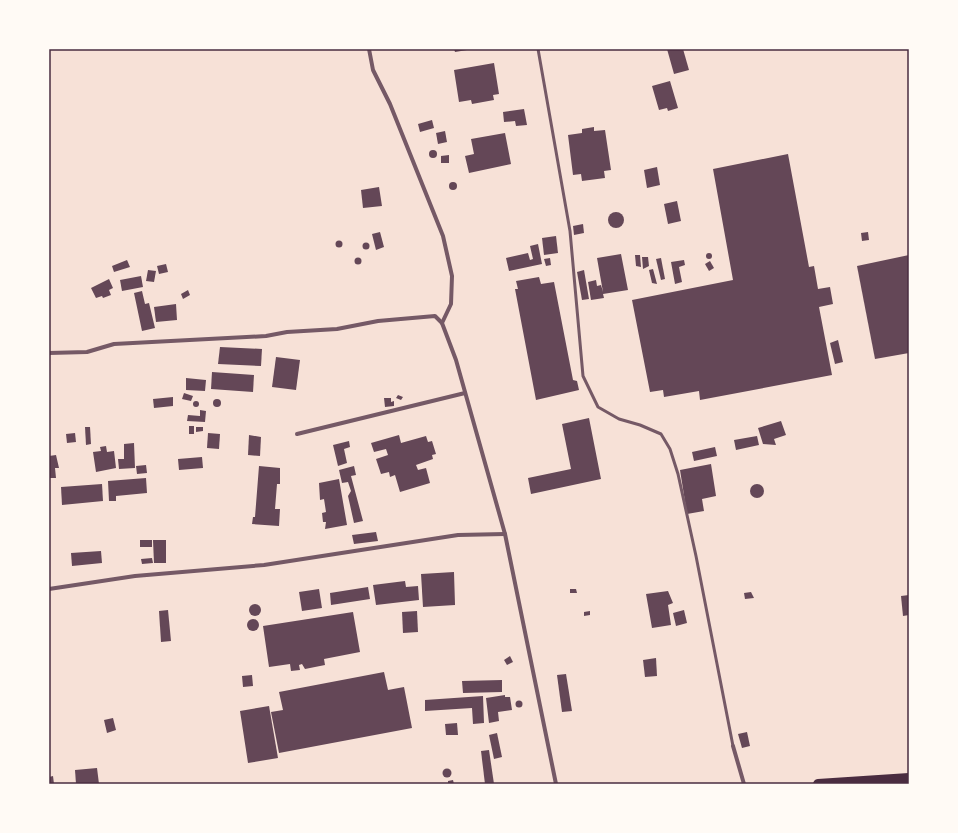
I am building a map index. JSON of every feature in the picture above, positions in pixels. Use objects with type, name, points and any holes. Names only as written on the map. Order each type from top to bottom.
[{"type":"main road","points":[[818,784],[909,778]]},
{"type":"street","points":[[369,49],[373,70],[390,104],[443,236],[452,276],[451,304],[442,323]]},
{"type":"street","points":[[49,353],[87,352],[114,344],[266,336],[435,316],[442,323],[456,360],[505,534],[556,784]]},
{"type":"street","points":[[296,434],[465,393]]},
{"type":"street","points":[[49,589],[135,576],[264,565],[458,535],[505,534]]},
{"type":"street","points":[[733,746],[744,784]]},
{"type":"lane","points":[[538,49],[570,231],[583,376],[598,407],[619,419],[640,425],[661,434],[670,449],[678,474],[696,556],[733,746]]},
{"type":"building","points":[[454,49],[467,49],[467,50],[455,52]]},
{"type":"building","points":[[667,49],[683,49],[689,70],[674,74]]},
{"type":"building","points":[[494,63],[499,94],[493,95],[494,100],[472,104],[471,100],[459,102],[454,70]]},
{"type":"building","points":[[670,81],[678,108],[668,111],[667,108],[659,110],[652,86]]},
{"type":"building","points":[[524,109],[527,125],[516,126],[515,121],[504,122],[503,112]]},
{"type":"building","points":[[432,120],[434,128],[420,132],[418,124]]},
{"type":"building","points":[[594,127],[594,131],[605,130],[611,170],[604,171],[605,178],[582,181],[581,174],[573,175],[568,135],[582,133],[582,129]]},
{"type":"building","points":[[445,131],[447,142],[438,144],[436,133]]},
{"type":"building","points":[[505,133],[511,164],[469,173],[465,156],[474,154],[471,139]]},
{"type":"building","points":[[431,150],[435,150],[437,154],[435,158],[431,158],[429,156],[429,152]]},
{"type":"building","points":[[788,154],[809,267],[814,266],[818,289],[830,287],[833,304],[819,307],[832,375],[700,400],[699,391],[664,397],[663,390],[650,392],[632,300],[733,280],[713,169]]},
{"type":"building","points":[[449,155],[449,163],[441,163],[441,156]]},
{"type":"building","points":[[657,167],[660,185],[647,188],[644,170]]},
{"type":"building","points":[[453,182],[456,183],[456,189],[453,190],[450,189],[449,186],[450,183]]},
{"type":"building","points":[[379,187],[382,206],[363,208],[361,190]]},
{"type":"building","points":[[677,201],[681,221],[668,224],[664,204]]},
{"type":"building","points":[[616,212],[622,214],[624,220],[622,226],[616,228],[610,226],[608,220],[610,214]]},
{"type":"building","points":[[583,224],[584,233],[574,235],[573,226]]},
{"type":"building","points":[[380,232],[384,247],[376,250],[372,234]]},
{"type":"building","points":[[868,232],[869,240],[862,241],[861,233]]},
{"type":"building","points":[[556,236],[558,253],[544,255],[542,238]]},
{"type":"building","points":[[339,241],[342,244],[339,247],[336,244]]},
{"type":"building","points":[[366,243],[369,246],[366,249],[363,246]]},
{"type":"building","points":[[538,244],[542,264],[509,271],[506,258],[528,253],[530,260],[533,259],[530,246]]},
{"type":"building","points":[[709,253],[712,256],[709,259],[706,256]]},
{"type":"building","points":[[621,254],[628,290],[603,294],[604,298],[591,300],[588,282],[596,280],[597,286],[601,285],[603,292],[597,258]]},
{"type":"building","points":[[635,255],[640,255],[641,267],[636,266]]},
{"type":"building","points":[[909,255],[909,353],[875,359],[857,266]]},
{"type":"building","points":[[642,257],[648,257],[649,266],[643,269]]},
{"type":"building","points":[[358,258],[361,261],[358,264],[355,261]]},
{"type":"building","points":[[550,258],[551,265],[546,266],[544,259]]},
{"type":"building","points":[[661,258],[665,279],[661,280],[656,259]]},
{"type":"building","points":[[127,260],[130,267],[114,272],[112,266]]},
{"type":"building","points":[[684,260],[685,265],[679,267],[682,282],[675,284],[671,262]]},
{"type":"building","points":[[710,261],[714,268],[709,271],[705,264]]},
{"type":"building","points":[[166,264],[168,272],[159,274],[157,266]]},
{"type":"building","points":[[653,269],[657,284],[652,283],[649,270]]},
{"type":"building","points":[[148,270],[156,271],[154,282],[146,281]]},
{"type":"building","points":[[584,270],[589,299],[582,300],[577,272]]},
{"type":"building","points":[[141,276],[143,287],[122,291],[120,280]]},
{"type":"building","points":[[539,277],[541,284],[554,282],[573,380],[577,381],[579,390],[536,400],[515,289],[518,289],[516,281]]},
{"type":"building","points":[[109,279],[113,288],[109,290],[111,295],[103,298],[102,296],[96,298],[91,288]]},
{"type":"building","points":[[188,290],[190,295],[183,299],[181,294]]},
{"type":"building","points":[[142,291],[145,304],[149,303],[155,328],[142,331],[134,293]]},
{"type":"building","points":[[176,304],[177,320],[156,322],[154,307]]},
{"type":"building","points":[[838,340],[843,362],[835,364],[830,343]]},
{"type":"building","points":[[220,347],[262,349],[261,366],[218,364]]},
{"type":"building","points":[[276,357],[300,360],[296,390],[272,387]]},
{"type":"building","points":[[212,372],[254,375],[253,392],[211,389]]},
{"type":"building","points":[[186,378],[206,380],[205,391],[186,390]]},
{"type":"building","points":[[184,393],[193,396],[191,401],[182,399]]},
{"type":"building","points":[[398,395],[403,397],[401,400],[396,398]]},
{"type":"building","points":[[173,397],[173,406],[154,408],[153,399]]},
{"type":"building","points":[[384,398],[391,398],[391,402],[394,401],[394,406],[385,407]]},
{"type":"building","points":[[215,399],[219,399],[221,403],[219,407],[215,407],[213,405],[213,401]]},
{"type":"building","points":[[196,401],[199,404],[196,407],[193,404]]},
{"type":"building","points":[[200,410],[206,411],[205,422],[187,421],[188,415],[200,416]]},
{"type":"building","points":[[589,418],[601,479],[531,494],[528,478],[571,469],[562,424]]},
{"type":"building","points":[[781,421],[786,435],[774,439],[776,445],[763,444],[758,428]]},
{"type":"building","points":[[189,426],[194,426],[194,434],[189,434]]},
{"type":"building","points":[[85,427],[90,427],[91,444],[86,445]]},
{"type":"building","points":[[196,427],[203,427],[203,431],[196,432]]},
{"type":"building","points":[[75,433],[76,442],[67,443],[66,434]]},
{"type":"building","points":[[208,433],[220,434],[219,449],[207,448]]},
{"type":"building","points":[[249,435],[261,437],[260,456],[248,455]]},
{"type":"building","points":[[399,435],[401,443],[426,436],[428,442],[432,441],[436,454],[432,455],[433,459],[416,465],[418,470],[426,468],[430,483],[400,492],[395,475],[390,477],[389,472],[381,474],[376,459],[388,455],[386,449],[374,452],[371,443]]},
{"type":"building","points":[[757,436],[759,445],[736,450],[734,440]]},
{"type":"building","points":[[349,441],[350,447],[344,449],[347,463],[338,466],[333,445]]},
{"type":"building","points":[[134,443],[135,468],[119,469],[118,459],[124,459],[124,444]]},
{"type":"building","points":[[106,446],[107,452],[114,451],[116,468],[96,472],[93,452],[101,451],[100,447]]},
{"type":"building","points":[[715,447],[717,456],[694,461],[692,452]]},
{"type":"building","points":[[56,455],[59,468],[55,468],[56,478],[49,478],[49,456]]},
{"type":"building","points":[[202,457],[203,468],[179,470],[178,459]]},
{"type":"building","points":[[711,464],[716,496],[702,499],[704,511],[687,514],[680,470]]},
{"type":"building","points":[[146,465],[147,473],[137,474],[136,466]]},
{"type":"building","points":[[259,466],[280,468],[280,484],[277,484],[275,509],[280,509],[279,526],[252,524],[253,517],[255,517]]},
{"type":"building","points":[[354,466],[356,475],[351,476],[363,521],[354,523],[348,496],[351,491],[348,482],[342,483],[339,470]]},
{"type":"building","points":[[146,478],[147,493],[116,496],[116,501],[109,501],[108,481]]},
{"type":"building","points":[[339,479],[347,525],[325,529],[326,522],[323,522],[322,513],[326,512],[324,499],[320,500],[319,483]]},
{"type":"building","points":[[102,484],[103,501],[62,505],[61,487]]},
{"type":"building","points":[[757,484],[762,486],[764,491],[762,496],[757,498],[752,496],[750,491],[752,486]]},
{"type":"building","points":[[376,532],[378,541],[354,544],[352,535]]},
{"type":"building","points":[[140,540],[152,540],[152,547],[140,547]]},
{"type":"building","points":[[153,540],[166,540],[166,563],[154,563]]},
{"type":"building","points":[[101,551],[102,563],[72,566],[71,553]]},
{"type":"building","points":[[152,558],[153,563],[142,564],[141,559]]},
{"type":"building","points":[[454,572],[455,605],[423,607],[421,574]]},
{"type":"building","points":[[405,581],[406,587],[418,586],[419,600],[376,605],[373,585]]},
{"type":"building","points":[[368,587],[370,599],[331,605],[330,593]]},
{"type":"building","points":[[319,589],[322,608],[302,611],[299,592]]},
{"type":"building","points":[[570,589],[576,589],[577,593],[570,593]]},
{"type":"building","points":[[668,591],[673,603],[668,605],[671,625],[652,628],[646,594]]},
{"type":"building","points":[[751,592],[754,598],[745,599],[744,593]]},
{"type":"building","points":[[909,595],[909,615],[903,616],[901,596]]},
{"type":"building","points":[[257,604],[260,605],[260,615],[253,616],[250,615],[249,608],[250,605]]},
{"type":"building","points":[[168,610],[171,641],[161,642],[159,611]]},
{"type":"building","points":[[684,610],[687,623],[676,626],[673,613]]},
{"type":"building","points":[[417,611],[418,632],[403,633],[402,612]]},
{"type":"building","points":[[590,611],[590,615],[584,616],[584,612]]},
{"type":"building","points":[[353,612],[360,652],[324,659],[325,665],[305,669],[302,664],[299,665],[300,670],[291,671],[290,664],[269,667],[263,626]]},
{"type":"building","points":[[255,619],[258,620],[258,630],[251,631],[248,630],[247,623],[248,620]]},
{"type":"building","points":[[510,656],[513,662],[507,665],[504,660]]},
{"type":"building","points":[[656,658],[657,676],[645,677],[643,660]]},
{"type":"building","points":[[384,672],[388,690],[404,687],[412,728],[279,753],[271,712],[283,710],[279,692]]},
{"type":"building","points":[[566,674],[572,711],[562,712],[557,675]]},
{"type":"building","points":[[252,675],[253,686],[243,687],[242,676]]},
{"type":"building","points":[[502,680],[502,692],[463,693],[462,681]]},
{"type":"building","points":[[505,695],[505,697],[510,697],[512,710],[498,712],[499,721],[489,723],[486,698]]},
{"type":"building","points":[[483,696],[484,723],[473,724],[472,708],[425,711],[425,700]]},
{"type":"building","points":[[519,701],[522,704],[519,707],[516,704]]},
{"type":"building","points":[[269,706],[278,758],[248,763],[240,711]]},
{"type":"building","points":[[113,718],[116,730],[107,733],[104,720]]},
{"type":"building","points":[[457,723],[458,735],[446,735],[445,724]]},
{"type":"building","points":[[747,732],[750,746],[742,748],[738,734]]},
{"type":"building","points":[[497,733],[502,757],[494,759],[489,735]]},
{"type":"building","points":[[489,750],[494,784],[485,784],[481,751]]},
{"type":"building","points":[[97,768],[99,784],[76,784],[75,770]]},
{"type":"building","points":[[445,769],[449,769],[451,773],[449,777],[445,777],[443,775],[443,771]]},
{"type":"building","points":[[53,776],[54,784],[49,784],[49,777]]},
{"type":"building","points":[[453,780],[454,784],[448,784],[448,781]]}]
